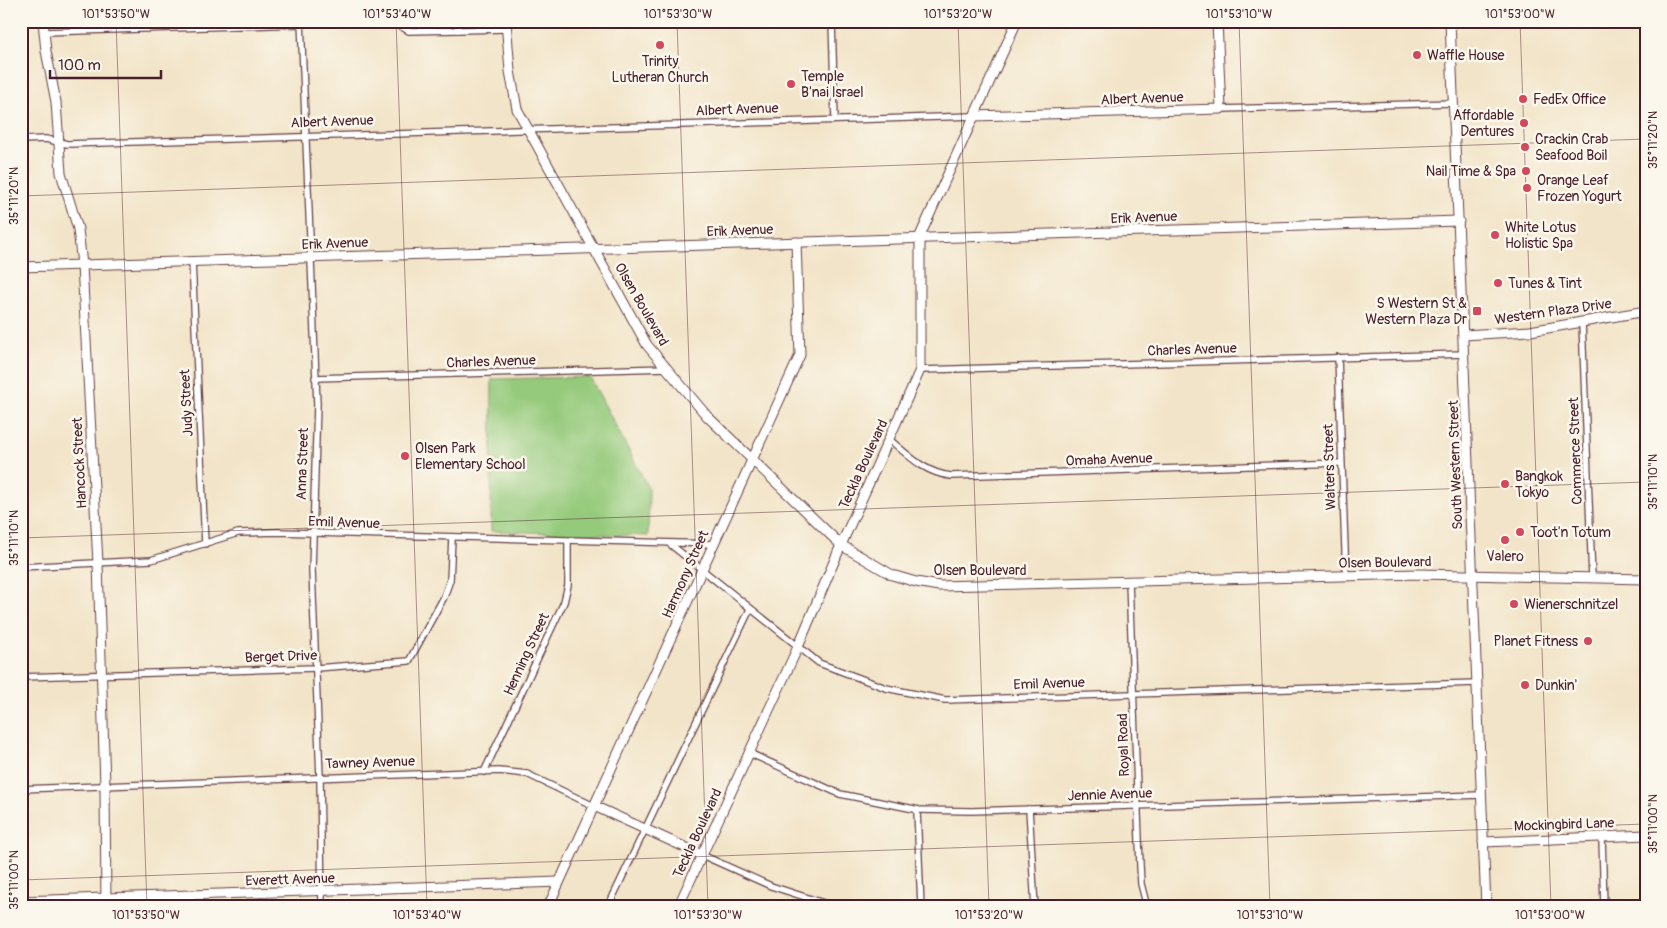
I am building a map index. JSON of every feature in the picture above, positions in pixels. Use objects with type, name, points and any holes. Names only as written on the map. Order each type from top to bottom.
[{"type":"street","name":"Hancock Street","points":[[43,21],[54,88],[61,173],[78,229],[82,265],[98,564],[105,786],[106,902]]},
{"type":"street","points":[[399,21],[402,27],[409,32],[458,30],[506,25]]},
{"type":"street","points":[[458,21],[458,30]]},
{"type":"street","points":[[832,21],[835,120]]},
{"type":"street","name":"Teckla Boulevard","points":[[678,907],[798,647],[841,544],[890,440],[920,370],[920,238],[1017,21]]},
{"type":"street","points":[[1217,21],[1221,109]]},
{"type":"street","name":"South Western Street","points":[[1450,21],[1486,906]]},
{"type":"street","points":[[44,32],[301,22]]},
{"type":"street","name":"Anna Street","points":[[301,22],[317,404],[312,570],[320,778],[322,907]]},
{"type":"street","name":"Olsen Boulevard","points":[[506,25],[510,71],[517,108],[648,345],[707,416],[816,522],[841,544],[892,575],[939,586],[1346,576],[1473,576],[1646,580]]},
{"type":"street","name":"Albert Avenue","points":[[21,140],[46,139],[67,144],[1454,103]]},
{"type":"street","name":"Erik Avenue","points":[[21,267],[1459,222]]},
{"type":"street","name":"Harmony Street","points":[[548,907],[800,355],[796,242]]},
{"type":"street","name":"Judy Street","points":[[192,261],[205,544]]},
{"type":"street","name":"Western Plaza Drive","points":[[1464,335],[1530,331],[1646,311]]},
{"type":"street","name":"Commerce Street","points":[[1582,322],[1592,578]]},
{"type":"street","name":"Charles Avenue","points":[[920,370],[1464,354]]},
{"type":"street","name":"Walters Street","points":[[1338,358],[1346,576]]},
{"type":"street","name":"Charles Avenue","points":[[315,378],[666,368]]},
{"type":"street","name":"Omaha Avenue","points":[[890,440],[922,468],[938,475],[951,476],[1341,463]]},
{"type":"street","name":"Emil Avenue","points":[[21,568],[151,560],[238,533],[714,544]]},
{"type":"street","name":"Berget Drive","points":[[21,677],[316,668],[409,661],[444,597],[450,580],[452,538]]},
{"type":"street","name":"Henning Street","points":[[484,772],[564,602],[568,586],[568,542]]},
{"type":"street","name":"Emil Avenue","points":[[670,544],[819,663],[886,688],[945,700],[1477,683]]},
{"type":"street","name":"Royal Road","points":[[1129,582],[1141,884],[1147,907]]},
{"type":"street","points":[[608,907],[750,608]]},
{"type":"street","name":"Jennie Avenue","points":[[749,753],[840,794],[917,810],[972,811],[1482,795]]},
{"type":"street","name":"Tawney Avenue","points":[[21,789],[484,772],[526,774],[702,855]]},
{"type":"street","points":[[1028,809],[1035,907]]},
{"type":"street","points":[[917,810],[921,907]]},
{"type":"street","name":"Mockingbird Lane","points":[[1483,842],[1646,835]]},
{"type":"street","points":[[1602,837],[1604,907]]},
{"type":"street","points":[[702,855],[771,886],[836,907]]},
{"type":"street","name":"Everett Avenue","points":[[21,901],[106,902],[559,882]]},
{"type":"street","points":[[1431,907],[1486,906]]},
{"type":"green space","points":[[590,377],[649,489],[648,536],[491,531],[492,379]]},
{"type":"place","name":"Trinity Lutheran Church","points":[[660,45]]},
{"type":"place","name":"Waffle House","points":[[1417,55]]},
{"type":"place","name":"Temple B'nai Israel","points":[[791,84]]},
{"type":"place","name":"FedEx Office","points":[[1523,99]]},
{"type":"place","name":"Affordable Dentures","points":[[1524,123]]},
{"type":"place","name":"Crackin Crab Seafood Boil","points":[[1525,147]]},
{"type":"place","name":"Nail Time & Spa","points":[[1526,171]]},
{"type":"place","name":"Orange Leaf Frozen Yogurt","points":[[1527,188]]},
{"type":"place","name":"White Lotus Holistic Spa","points":[[1495,235]]},
{"type":"place","name":"Tunes & Tint","points":[[1498,283]]},
{"type":"place","name":"S Western St & Western Plaza Dr","points":[[1477,311]]},
{"type":"place","name":"Olsen Park Elementary School","points":[[405,456]]},
{"type":"place","name":"Bangkok Tokyo","points":[[1505,484]]},
{"type":"place","name":"Toot'n Totum","points":[[1520,532]]},
{"type":"place","name":"Valero","points":[[1505,540]]},
{"type":"place","name":"Wienerschnitzel","points":[[1514,604]]},
{"type":"place","name":"Planet Fitness","points":[[1588,641]]},
{"type":"place","name":"Dunkin'","points":[[1525,685]]}]
